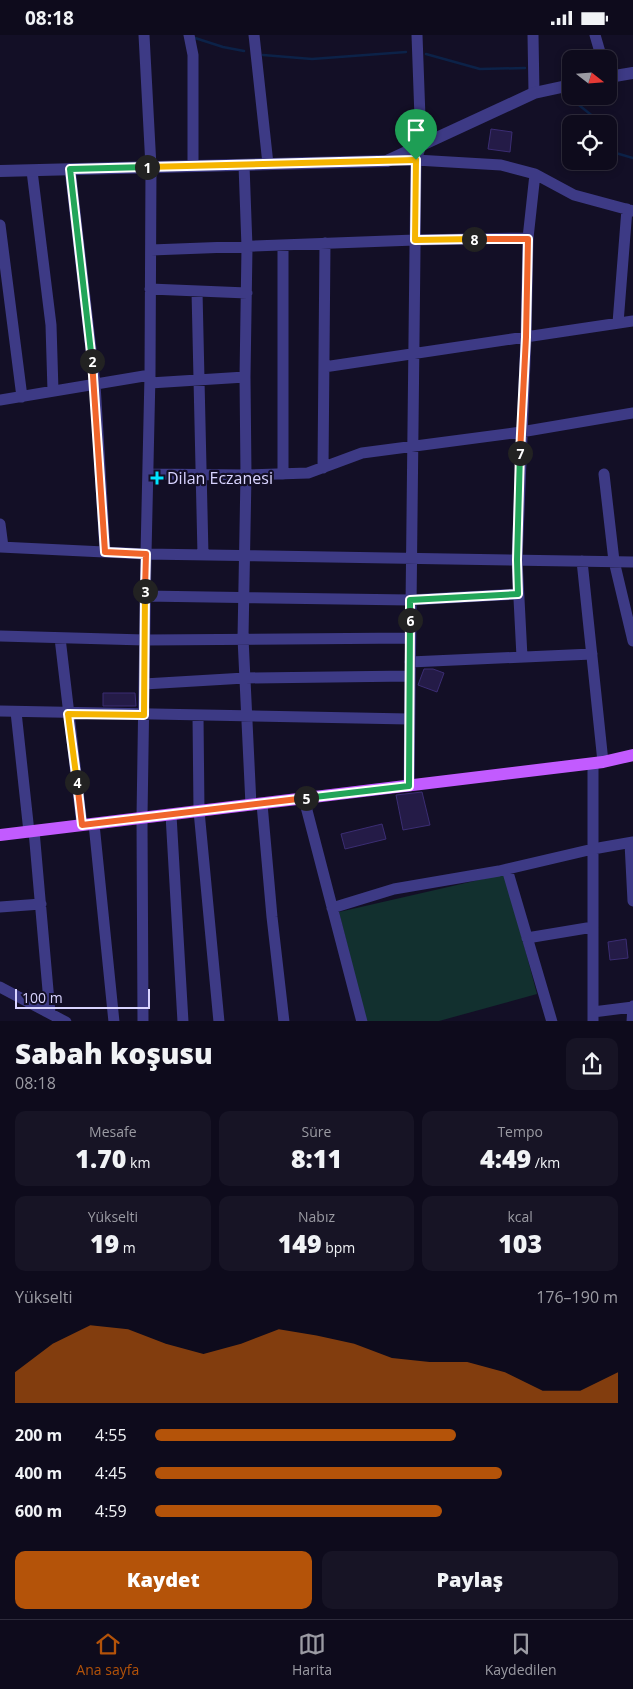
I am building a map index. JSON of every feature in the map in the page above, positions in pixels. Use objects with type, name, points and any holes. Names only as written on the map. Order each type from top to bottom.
[{"type":"main road","points":[[0,835],[598,763],[633,755]]},
{"type":"street","points":[[143,1021],[142,818],[151,251],[151,167],[144,35]]},
{"type":"street","points":[[254,35],[268,164]]},
{"type":"street","points":[[409,786],[416,160],[421,145],[417,35]]},
{"type":"street","points":[[533,35],[534,93]]},
{"type":"street","points":[[595,35],[599,50]]},
{"type":"street","points":[[190,38],[193,55],[193,166]]},
{"type":"street","points":[[618,76],[633,73]]},
{"type":"street","points":[[387,161],[534,93],[562,87]]},
{"type":"street","points":[[0,171],[416,160],[501,165],[535,174],[574,195],[630,210],[618,323]]},
{"type":"street","points":[[244,165],[247,247],[243,638],[246,717],[284,1021]]},
{"type":"street","points":[[70,169],[95,384],[105,552]]},
{"type":"street","points":[[32,171],[51,325],[53,391]]},
{"type":"street","points":[[522,657],[517,560],[528,239],[535,174]]},
{"type":"street","points":[[0,225],[22,397]]},
{"type":"street","points":[[151,251],[415,240],[528,239]]},
{"type":"street","points":[[323,467],[325,243]]},
{"type":"street","points":[[283,245],[283,474]]},
{"type":"street","points":[[150,289],[246,293]]},
{"type":"street","points":[[197,291],[203,555]]},
{"type":"street","points":[[324,367],[633,321]]},
{"type":"street","points":[[0,400],[95,384],[150,379],[200,380],[245,377]]},
{"type":"street","points":[[148,474],[246,475],[308,473],[362,453],[633,413]]},
{"type":"street","points":[[604,474],[614,561],[629,606],[633,641]]},
{"type":"street","points":[[0,524],[1,547],[146,554],[633,562]]},
{"type":"street","points":[[582,561],[592,654],[598,763],[593,849],[593,1017],[633,1006],[632,1021]]},
{"type":"street","points":[[145,596],[410,600],[518,594]]},
{"type":"street","points":[[0,636],[145,640],[243,638],[410,639]]},
{"type":"street","points":[[60,637],[68,714],[88,825],[114,1021]]},
{"type":"street","points":[[410,662],[592,654]]},
{"type":"street","points":[[144,684],[245,678],[410,676]]},
{"type":"street","points":[[0,711],[68,714],[409,719]]},
{"type":"street","points":[[16,712],[40,904],[50,1013]]},
{"type":"street","points":[[198,716],[199,811],[220,1021]]},
{"type":"street","points":[[304,799],[362,1021]]},
{"type":"street","points":[[171,815],[183,1021]]},
{"type":"street","points":[[332,908],[394,889],[506,869],[593,849],[631,843],[633,901]]},
{"type":"street","points":[[506,869],[552,1021]]},
{"type":"street","points":[[0,907],[40,904]]},
{"type":"street","points":[[527,938],[593,927]]},
{"type":"street","points":[[0,987],[66,1021]]},
{"type":"green space","points":[[505,874],[537,994],[439,1021],[366,1021],[339,912]]},
{"type":"building","points":[[491,129],[512,132],[510,152],[488,149]]},
{"type":"building","points":[[424,669],[433,669],[444,673],[437,692],[418,685]]},
{"type":"building","points":[[103,693],[135,693],[136,706],[103,706]]},
{"type":"building","points":[[422,792],[430,825],[403,830],[396,795]]},
{"type":"building","points":[[382,824],[386,839],[345,849],[341,834]]},
{"type":"building","points":[[626,939],[628,958],[610,960],[608,942]]},
{"type":"waterway","points":[[192,37],[223,47],[244,51]]},
{"type":"waterway","points":[[263,55],[312,59],[406,52]]},
{"type":"waterway","points":[[426,54],[480,69],[525,68]]},
{"type":"waterway","points":[[579,105],[591,115]]},
{"type":"waterway","points":[[617,153],[633,158]]},
{"type":"place","name":"Dilan Eczanesi","points":[[157,478]]},
{"type":"route","points":[[416,160],[415,240],[528,239],[517,560],[518,594],[410,600],[409,786],[82,825],[68,714],[144,715],[146,554],[105,552],[95,384],[70,169],[416,160]]}]
